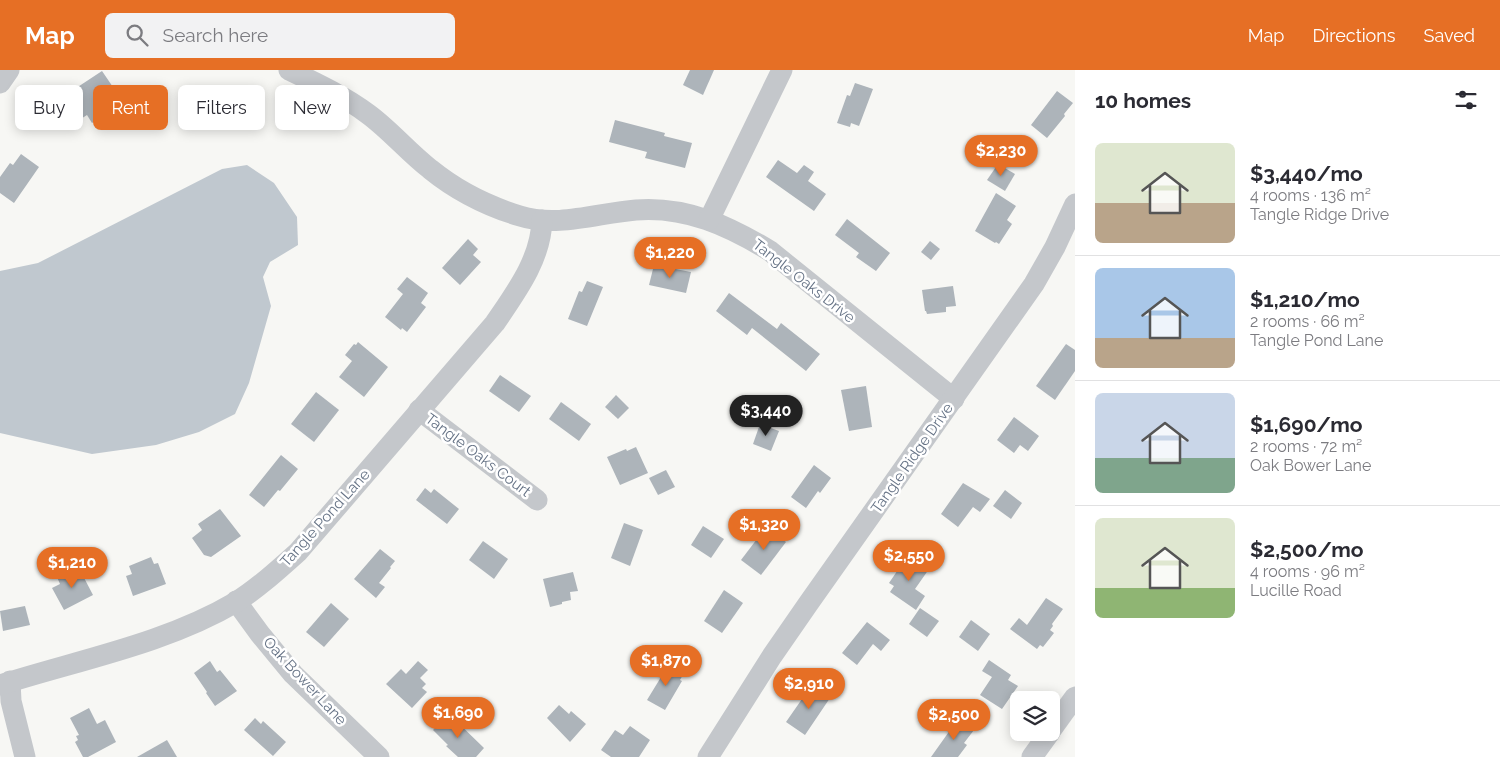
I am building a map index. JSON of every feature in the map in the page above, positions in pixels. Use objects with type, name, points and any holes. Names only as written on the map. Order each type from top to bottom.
[{"type":"street","points":[[0,83],[9,70]]},
{"type":"street","name":"Tangle Oaks Drive","points":[[289,70],[339,95],[369,114],[430,169],[460,190],[487,204],[522,217],[557,221],[636,210],[661,209],[686,213],[709,220],[743,235],[770,252],[954,400]]},
{"type":"street","points":[[709,220],[782,70]]},
{"type":"street","name":"Tangle Ridge Drive","points":[[708,757],[788,633],[1034,284],[1055,247],[1075,204]]},
{"type":"street","name":"Tangle Pond Lane","points":[[5,683],[160,637],[199,622],[236,601],[270,578],[298,552],[495,323],[516,292],[533,260],[539,245],[542,220]]},
{"type":"street","name":"Tangle Oaks Court","points":[[419,410],[536,500]]},
{"type":"street","name":"Oak Bower Lane","points":[[236,601],[293,674],[379,757]]},
{"type":"street","points":[[5,683],[25,757]]},
{"type":"street","points":[[1060,717],[1075,697]]},
{"type":"street","points":[[1032,757],[1043,741]]},
{"type":"shaded area","points":[[247,165],[274,183],[297,217],[298,245],[270,262],[263,277],[271,306],[249,383],[235,414],[199,432],[156,445],[92,454],[0,433],[0,271],[38,263],[222,169]]},
{"type":"building","points":[[690,70],[714,70],[703,95],[683,85]]},
{"type":"building","points":[[102,71],[112,85],[93,85],[92,123],[87,115],[83,118],[83,85],[81,85]]},
{"type":"building","points":[[855,83],[873,89],[859,126],[851,123],[850,127],[837,123],[847,95],[850,96]]},
{"type":"building","points":[[1057,91],[1073,103],[1047,138],[1031,125]]},
{"type":"building","points":[[615,120],[665,133],[664,136],[692,143],[685,168],[645,158],[647,152],[609,142]]},
{"type":"building","points":[[21,154],[39,167],[14,203],[0,193],[0,177],[10,163],[13,165]]},
{"type":"building","points":[[778,160],[797,173],[804,165],[814,172],[808,181],[826,194],[814,211],[766,177]]},
{"type":"building","points":[[998,164],[1015,174],[1005,191],[987,180]]},
{"type":"building","points":[[996,193],[1016,206],[1007,220],[1012,224],[999,244],[975,231]]},
{"type":"building","points":[[847,219],[890,253],[876,271],[856,257],[859,253],[835,235]]},
{"type":"building","points":[[468,239],[478,249],[473,255],[481,262],[460,285],[442,268]]},
{"type":"building","points":[[930,241],[940,249],[931,260],[921,252]]},
{"type":"building","points":[[654,265],[691,272],[686,293],[649,285]]},
{"type":"building","points":[[407,277],[428,293],[421,303],[426,307],[407,332],[402,328],[401,330],[385,317],[403,294],[397,289]]},
{"type":"building","points":[[587,281],[603,287],[587,326],[568,319],[579,291],[582,292]]},
{"type":"building","points":[[953,286],[956,306],[946,307],[946,312],[927,314],[922,290]]},
{"type":"building","points":[[729,293],[777,329],[781,323],[820,354],[806,371],[752,328],[747,335],[716,311]]},
{"type":"building","points":[[358,342],[388,367],[364,397],[339,377],[352,361],[345,355]]},
{"type":"building","points":[[1066,344],[1075,350],[1075,371],[1055,400],[1036,386]]},
{"type":"building","points":[[500,375],[531,396],[519,412],[489,391]]},
{"type":"building","points":[[866,386],[872,427],[849,431],[841,390]]},
{"type":"building","points":[[316,392],[339,410],[314,442],[291,424]]},
{"type":"building","points":[[616,395],[629,408],[618,419],[605,407]]},
{"type":"building","points":[[561,402],[591,424],[579,441],[549,419]]},
{"type":"building","points":[[1014,417],[1039,436],[1028,451],[1020,445],[1014,453],[997,440]]},
{"type":"building","points":[[760,424],[779,431],[771,451],[753,444]]},
{"type":"building","points":[[636,447],[648,473],[620,485],[607,457]]},
{"type":"building","points":[[281,455],[298,469],[264,507],[249,495]]},
{"type":"building","points":[[814,465],[831,478],[820,493],[818,491],[806,508],[791,497]]},
{"type":"building","points":[[666,470],[675,487],[658,495],[649,478]]},
{"type":"building","points":[[963,483],[990,499],[980,512],[973,507],[958,527],[941,514]]},
{"type":"building","points":[[425,488],[431,493],[434,489],[459,509],[447,524],[416,500]]},
{"type":"building","points":[[1005,490],[1022,503],[1011,519],[993,506]]},
{"type":"building","points":[[220,509],[241,536],[211,557],[204,555],[192,538],[202,530],[198,524]]},
{"type":"building","points":[[624,523],[643,530],[630,566],[611,558]]},
{"type":"building","points":[[703,526],[724,539],[711,558],[691,545]]},
{"type":"building","points":[[766,527],[786,542],[761,575],[741,560]]},
{"type":"building","points":[[483,541],[508,559],[494,579],[469,560]]},
{"type":"building","points":[[380,549],[395,561],[379,583],[385,587],[376,598],[354,579]]},
{"type":"building","points":[[908,555],[929,569],[915,589],[925,596],[916,610],[890,592],[894,586],[889,583]]},
{"type":"building","points":[[151,557],[154,564],[158,563],[166,584],[133,596],[126,576],[132,574],[129,566]]},
{"type":"building","points":[[72,569],[75,575],[81,572],[93,595],[64,610],[52,588],[60,584],[57,577]]},
{"type":"building","points":[[573,572],[578,591],[570,592],[571,600],[550,607],[543,579]]},
{"type":"building","points":[[724,590],[743,603],[722,633],[704,621]]},
{"type":"building","points":[[1046,598],[1063,609],[1052,624],[1053,626],[1050,630],[1054,633],[1043,647],[1040,645],[1037,649],[1010,629],[1019,618],[1027,625]]},
{"type":"building","points":[[331,603],[349,619],[324,647],[306,632]]},
{"type":"building","points":[[25,606],[30,625],[3,631],[0,611]]},
{"type":"building","points":[[920,608],[939,621],[927,637],[909,624]]},
{"type":"building","points":[[971,620],[990,634],[978,651],[959,637]]},
{"type":"building","points":[[867,622],[890,640],[881,651],[873,644],[857,665],[842,653]]},
{"type":"building","points":[[989,660],[1011,675],[1008,680],[1018,686],[1015,691],[1010,691],[1010,698],[1002,709],[980,695],[992,677],[982,671]]},
{"type":"building","points":[[210,661],[217,672],[220,670],[237,691],[215,706],[194,673]]},
{"type":"building","points":[[418,661],[428,670],[420,678],[426,684],[422,688],[427,692],[412,708],[386,684],[401,669],[406,674]]},
{"type":"building","points":[[669,664],[684,673],[680,680],[682,681],[665,710],[647,700]]},
{"type":"building","points":[[815,684],[832,695],[805,735],[786,722]]},
{"type":"building","points":[[559,705],[569,714],[571,711],[586,724],[570,742],[547,718]]},
{"type":"building","points":[[89,708],[97,724],[105,720],[116,742],[88,757],[83,757],[75,742],[78,740],[76,736],[79,735],[70,718]]},
{"type":"building","points":[[449,714],[484,748],[476,757],[458,757],[433,730]]},
{"type":"building","points":[[255,718],[261,724],[263,721],[286,742],[273,756],[244,730]]},
{"type":"building","points":[[958,719],[974,730],[964,743],[967,745],[958,757],[931,757]]},
{"type":"building","points":[[630,726],[650,740],[639,757],[611,757],[601,750],[615,730],[623,735]]},
{"type":"building","points":[[167,740],[177,757],[137,757]]}]
